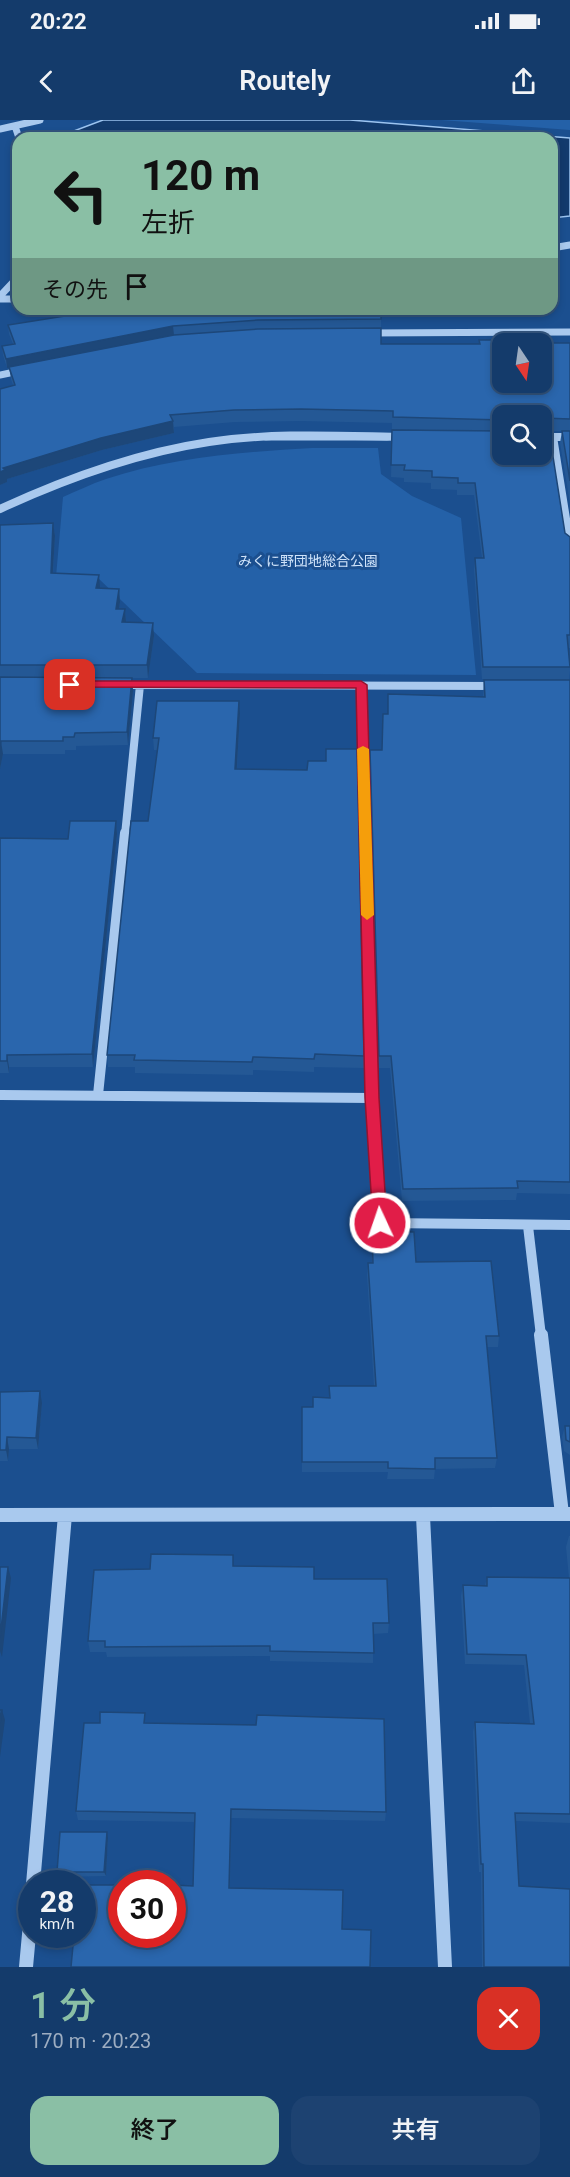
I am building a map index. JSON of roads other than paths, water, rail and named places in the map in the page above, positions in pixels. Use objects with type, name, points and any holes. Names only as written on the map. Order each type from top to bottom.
[{"type":"street","points":[[0,129],[40,120]]},
{"type":"street","points":[[15,126],[17,132]]},
{"type":"street","points":[[0,298],[12,284]]},
{"type":"street","points":[[358,333],[570,332]]},
{"type":"street","points":[[0,375],[35,368]]},
{"type":"street","points":[[0,509],[44,488],[91,470],[193,445],[239,438],[294,435],[416,437]]},
{"type":"street","points":[[570,437],[553,437],[570,544]]},
{"type":"street","points":[[105,685],[513,686]]},
{"type":"street","points":[[98,1095],[140,685]]},
{"type":"street","points":[[361,685],[372,1098],[380,1223],[570,1225]]},
{"type":"street","points":[[0,1095],[372,1098]]},
{"type":"street","points":[[0,1515],[566,1514],[528,1226]]},
{"type":"street","points":[[34,1870],[65,1515]]},
{"type":"street","points":[[423,1516],[445,1967]]},
{"type":"street","points":[[26,1967],[28,1948]]},
{"type":"park label","name":"みくに野団地総合公園","points":[[308,561]]}]
